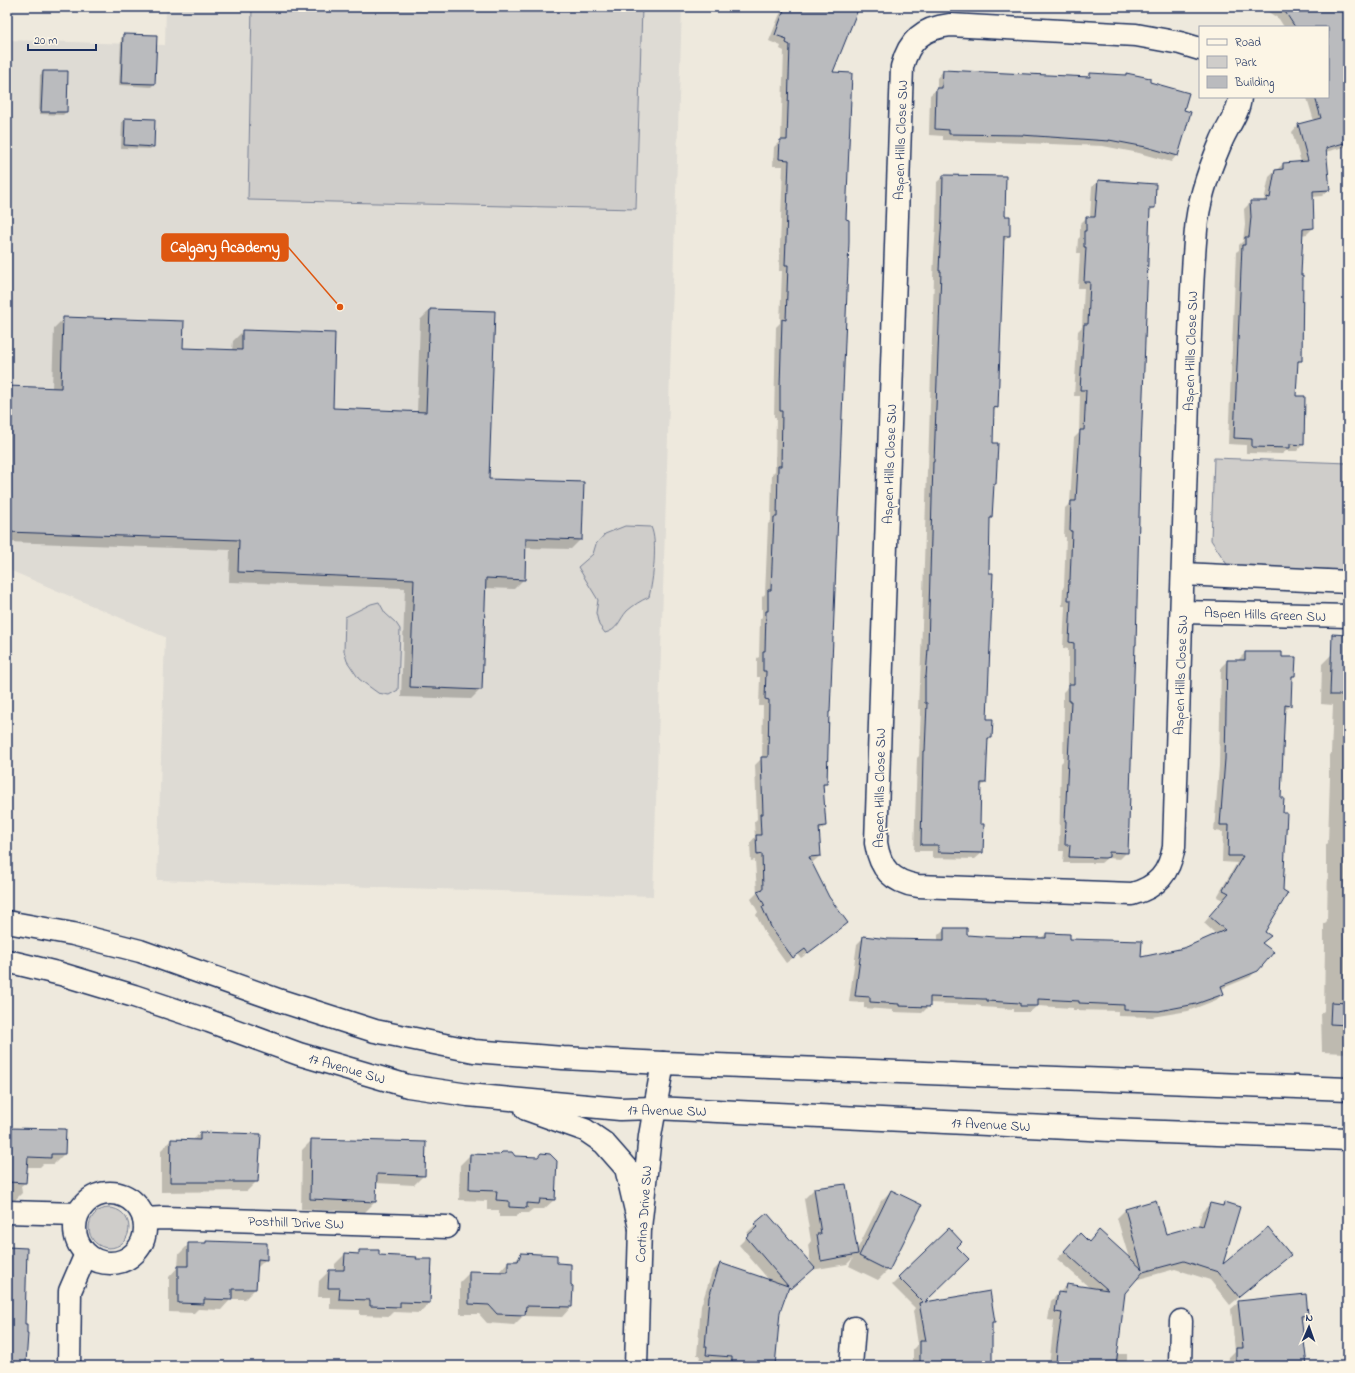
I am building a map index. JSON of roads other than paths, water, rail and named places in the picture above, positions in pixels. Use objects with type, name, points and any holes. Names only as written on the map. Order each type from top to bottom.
[{"type":"street","name":"Aspen Hills Close SW","points":[[1199,49],[1180,43],[1136,35],[950,25],[939,26],[928,30],[919,36],[911,45],[905,56],[902,68],[876,843],[882,866],[890,875],[908,885],[1132,894],[1152,886],[1167,870],[1172,859],[1174,847],[1191,304],[1196,228],[1200,203],[1207,178],[1222,140],[1238,108],[1240,98]]},
{"type":"street","points":[[1183,574],[1348,582]]},
{"type":"street","name":"Aspen Hills Green SW","points":[[1182,612],[1348,616]]},
{"type":"street","points":[[7,922],[73,934],[140,951],[281,1001],[375,1031],[474,1051],[563,1058],[663,1063],[1348,1089]]},
{"type":"street","name":"17 Avenue SW","points":[[7,961],[61,974],[134,996],[209,1021],[299,1054],[408,1086],[468,1095],[620,1109],[655,1108],[1110,1130],[1348,1139]]},
{"type":"street","name":"Cortina Drive SW","points":[[636,1366],[640,1228],[650,1136],[663,1063]]},
{"type":"street","points":[[468,1095],[532,1110],[585,1130],[604,1143],[626,1168],[640,1228]]},
{"type":"street","points":[[112,1192],[133,1200],[140,1209],[144,1219],[145,1230],[143,1241],[137,1251],[128,1258],[118,1262],[106,1263],[96,1260],[86,1254],[79,1245],[75,1235],[74,1225],[77,1214],[83,1205],[92,1197],[101,1193],[112,1192]]},
{"type":"street","points":[[7,1212],[77,1214]]},
{"type":"street","name":"Posthill Drive SW","points":[[144,1219],[447,1227]]},
{"type":"street","points":[[69,1366],[70,1290],[86,1254]]},
{"type":"street","points":[[1180,1366],[1181,1321]]},
{"type":"street","points":[[851,1366],[854,1328]]},
{"type":"place","name":"Calgary Academy","points":[[340,307]]}]
